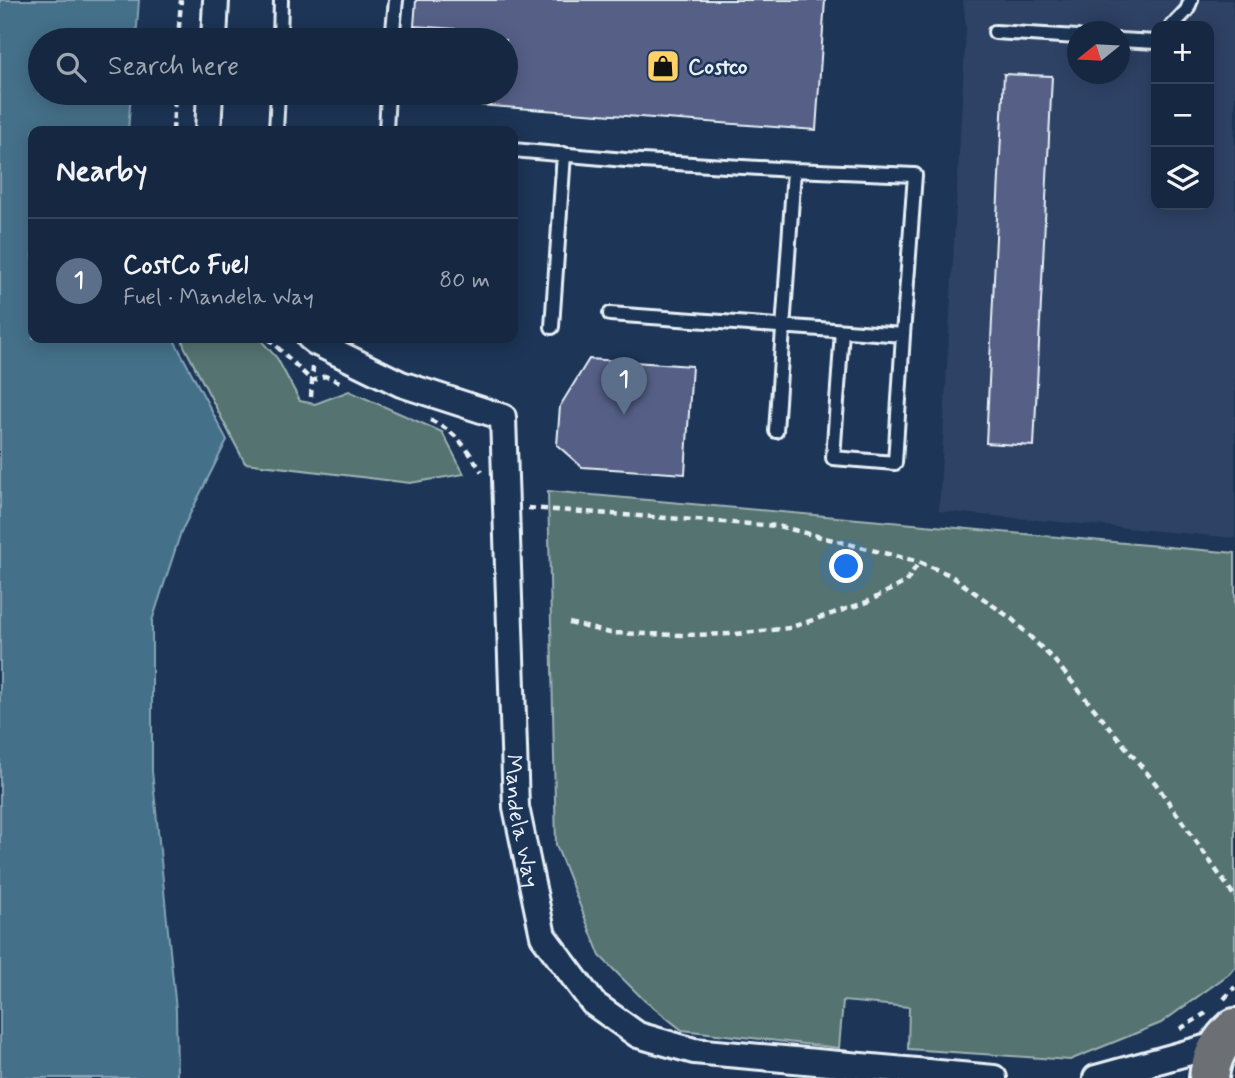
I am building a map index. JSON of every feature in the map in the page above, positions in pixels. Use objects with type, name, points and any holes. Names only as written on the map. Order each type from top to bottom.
[{"type":"street","points":[[215,28],[216,0]]},
{"type":"street","points":[[208,126],[210,105]]},
{"type":"street","name":"Mandela Way","points":[[319,343],[401,384],[503,417],[516,807],[543,936],[593,1003],[638,1035],[694,1051],[994,1078]]},
{"type":"street","points":[[1096,1078],[1221,1050]]},
{"type":"lane","points":[[280,28],[281,0]]},
{"type":"lane","points":[[393,28],[396,0]]},
{"type":"lane","points":[[1177,21],[1188,10],[1191,0]]},
{"type":"lane","points":[[995,32],[1067,36]]},
{"type":"lane","points":[[1130,41],[1151,42]]},
{"type":"lane","points":[[276,126],[277,105]]},
{"type":"lane","points":[[386,126],[387,105]]},
{"type":"lane","points":[[518,150],[625,160],[915,175],[895,463],[834,458],[842,331]]},
{"type":"lane","points":[[552,327],[564,154]]},
{"type":"lane","points":[[776,432],[794,170]]},
{"type":"lane","points":[[610,314],[904,335]]},
{"type":"path","points":[[179,28],[181,0]]},
{"type":"path","points":[[173,126],[174,105]]},
{"type":"path","points":[[311,397],[313,343]]},
{"type":"path","points":[[506,506],[778,526],[919,562],[950,575],[1012,619],[1055,660],[1156,784],[1235,897]]},
{"type":"path","points":[[569,623],[610,633],[681,635],[735,634],[789,628],[867,602],[906,582],[919,562]]},
{"type":"shaded area","points":[[0,0],[139,0],[137,28],[28,28],[28,105],[130,105],[128,126],[28,126],[28,343],[176,343],[227,440],[181,532],[152,621],[152,771],[176,1010],[177,1078],[0,1078]]},
{"type":"shaded area","points":[[963,0],[1232,0],[1235,34],[1235,538],[939,511],[966,28]]},
{"type":"green space","points":[[183,343],[264,343],[277,358],[300,401],[315,404],[349,391],[442,432],[464,474],[410,483],[245,463]]},
{"type":"green space","points":[[548,491],[1235,553],[1235,967],[1161,1023],[1070,1060],[908,1049],[909,1007],[843,1001],[839,1048],[682,1030],[645,1001],[600,956],[556,845]]},
{"type":"building","name":"Costco","points":[[416,0],[825,0],[816,130],[477,105],[518,105],[518,28],[414,26]]},
{"type":"building","points":[[1004,74],[1052,76],[1034,446],[986,443]]},
{"type":"building","points":[[589,359],[692,366],[685,474],[582,467],[557,445],[560,406]]},
{"type":"place","name":"Costco","points":[[663,66]]},
{"type":"place","name":"CostCo Fuel","points":[[624,415]]}]
